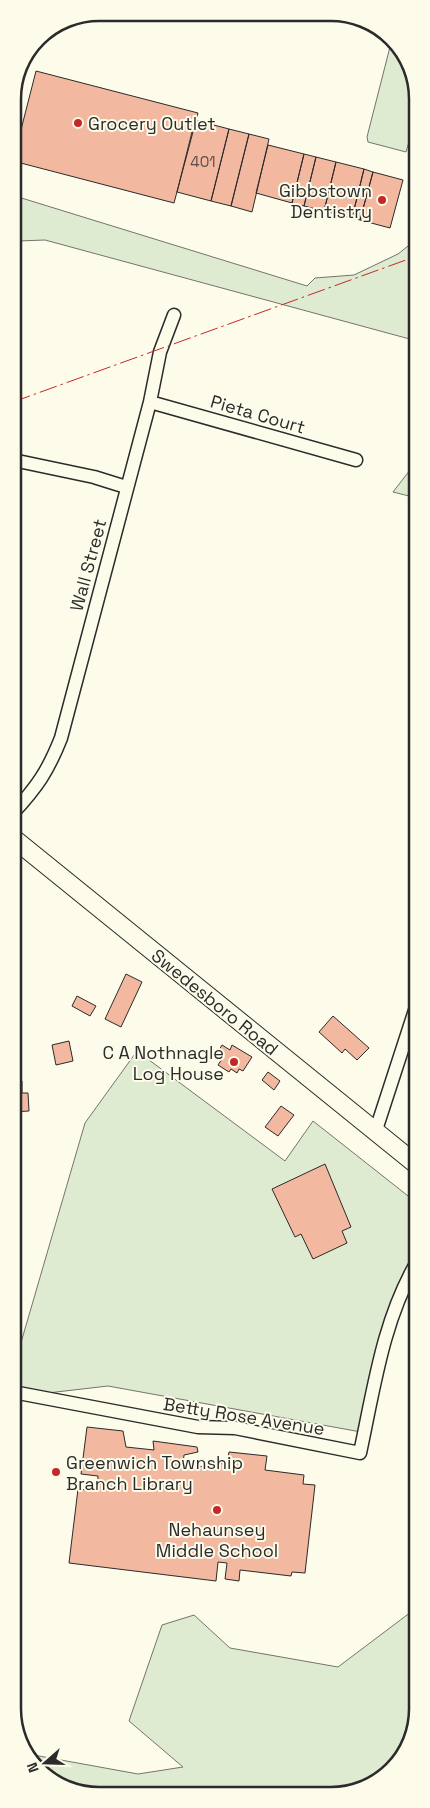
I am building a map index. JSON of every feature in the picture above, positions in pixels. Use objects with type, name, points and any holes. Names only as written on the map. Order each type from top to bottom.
[{"type":"main road","name":"Swedesboro Road","points":[[21,845],[409,1159]]},
{"type":"street","name":"Wall Street","points":[[21,804],[37,786],[52,762],[60,738],[150,402],[160,352],[174,315]]},
{"type":"street","name":"Pieta Court","points":[[150,402],[356,460]]},
{"type":"street","points":[[21,462],[94,477],[126,487]]},
{"type":"street","points":[[375,1133],[409,1029]]},
{"type":"street","name":"Betty Rose Avenue","points":[[21,1394],[198,1427],[235,1428],[360,1454],[388,1325],[402,1287],[409,1275]]},
{"type":"green space","points":[[390,48],[401,64],[406,79],[409,99],[409,142],[406,152],[368,142],[367,137]]},
{"type":"green space","points":[[21,198],[307,286],[315,278],[354,275],[398,254],[409,245],[409,339],[45,240],[21,241]]},
{"type":"green space","points":[[409,471],[409,496],[393,492]]},
{"type":"green space","points":[[137,1051],[285,1161],[313,1121],[409,1197],[409,1283],[361,1432],[108,1386],[21,1396],[21,1343],[85,1123]]},
{"type":"green space","points":[[409,1614],[409,1714],[403,1739],[390,1760],[382,1768],[356,1783],[331,1787],[99,1787],[69,1781],[48,1768],[37,1756],[138,1774],[183,1767],[129,1721],[162,1625],[194,1615],[230,1648],[338,1667]]},
{"type":"building","points":[[36,71],[198,113],[174,203],[21,163],[21,130]]},
{"type":"building","points":[[195,120],[229,129],[211,201],[177,192]]},
{"type":"building","points":[[229,129],[249,134],[231,206],[211,201]]},
{"type":"building","points":[[249,134],[269,139],[252,212],[231,206]]},
{"type":"building","points":[[268,145],[304,154],[292,203],[256,193]]},
{"type":"building","points":[[304,154],[316,157],[304,206],[292,203]]},
{"type":"building","points":[[316,157],[336,162],[324,211],[304,206]]},
{"type":"building","points":[[336,162],[364,169],[352,218],[324,211]]},
{"type":"building","points":[[364,169],[373,172],[360,220],[352,218]]},
{"type":"building","name":"Gibbstown Dentistry","points":[[373,172],[403,180],[390,228],[360,220]]},
{"type":"building","points":[[126,974],[142,982],[121,1027],[105,1019]]},
{"type":"building","points":[[77,996],[96,1006],[90,1016],[72,1006]]},
{"type":"building","points":[[333,1016],[369,1048],[357,1060],[345,1049],[342,1053],[319,1032]]},
{"type":"building","points":[[69,1041],[73,1061],[56,1065],[52,1045]]},
{"type":"building","name":"C A Nothnagle Log House","points":[[222,1045],[230,1050],[232,1045],[252,1057],[243,1071],[239,1069],[237,1073],[231,1069],[229,1072],[218,1065],[222,1059],[216,1055]]},
{"type":"building","points":[[268,1072],[280,1081],[274,1090],[262,1080]]},
{"type":"building","points":[[21,1081],[22,1093],[28,1093],[29,1111],[21,1112]]},
{"type":"building","points":[[281,1106],[294,1115],[278,1136],[265,1127]]},
{"type":"building","points":[[325,1164],[351,1227],[342,1231],[347,1243],[313,1259],[301,1234],[295,1237],[272,1189]]},
{"type":"building","points":[[87,1427],[123,1431],[126,1447],[154,1450],[153,1441],[197,1447],[198,1452],[184,1455],[183,1464],[213,1468],[214,1463],[227,1464],[229,1452],[267,1456],[265,1470],[304,1475],[303,1484],[315,1485],[305,1573],[292,1572],[291,1576],[240,1570],[239,1581],[225,1579],[227,1563],[218,1562],[216,1581],[69,1563],[78,1489],[97,1491],[98,1476],[81,1474]]},
{"type":"power","points":[[21,399],[409,259]]},
{"type":"place","name":"Grocery Outlet","points":[[78,123]]},
{"type":"place","name":"Gibbstown Dentistry","points":[[382,200]]},
{"type":"place","name":"C A Nothnagle Log House","points":[[234,1062]]},
{"type":"place","name":"Greenwich Township Branch Library","points":[[56,1472]]},
{"type":"place","name":"Nehaunsey Middle School","points":[[217,1510]]}]
